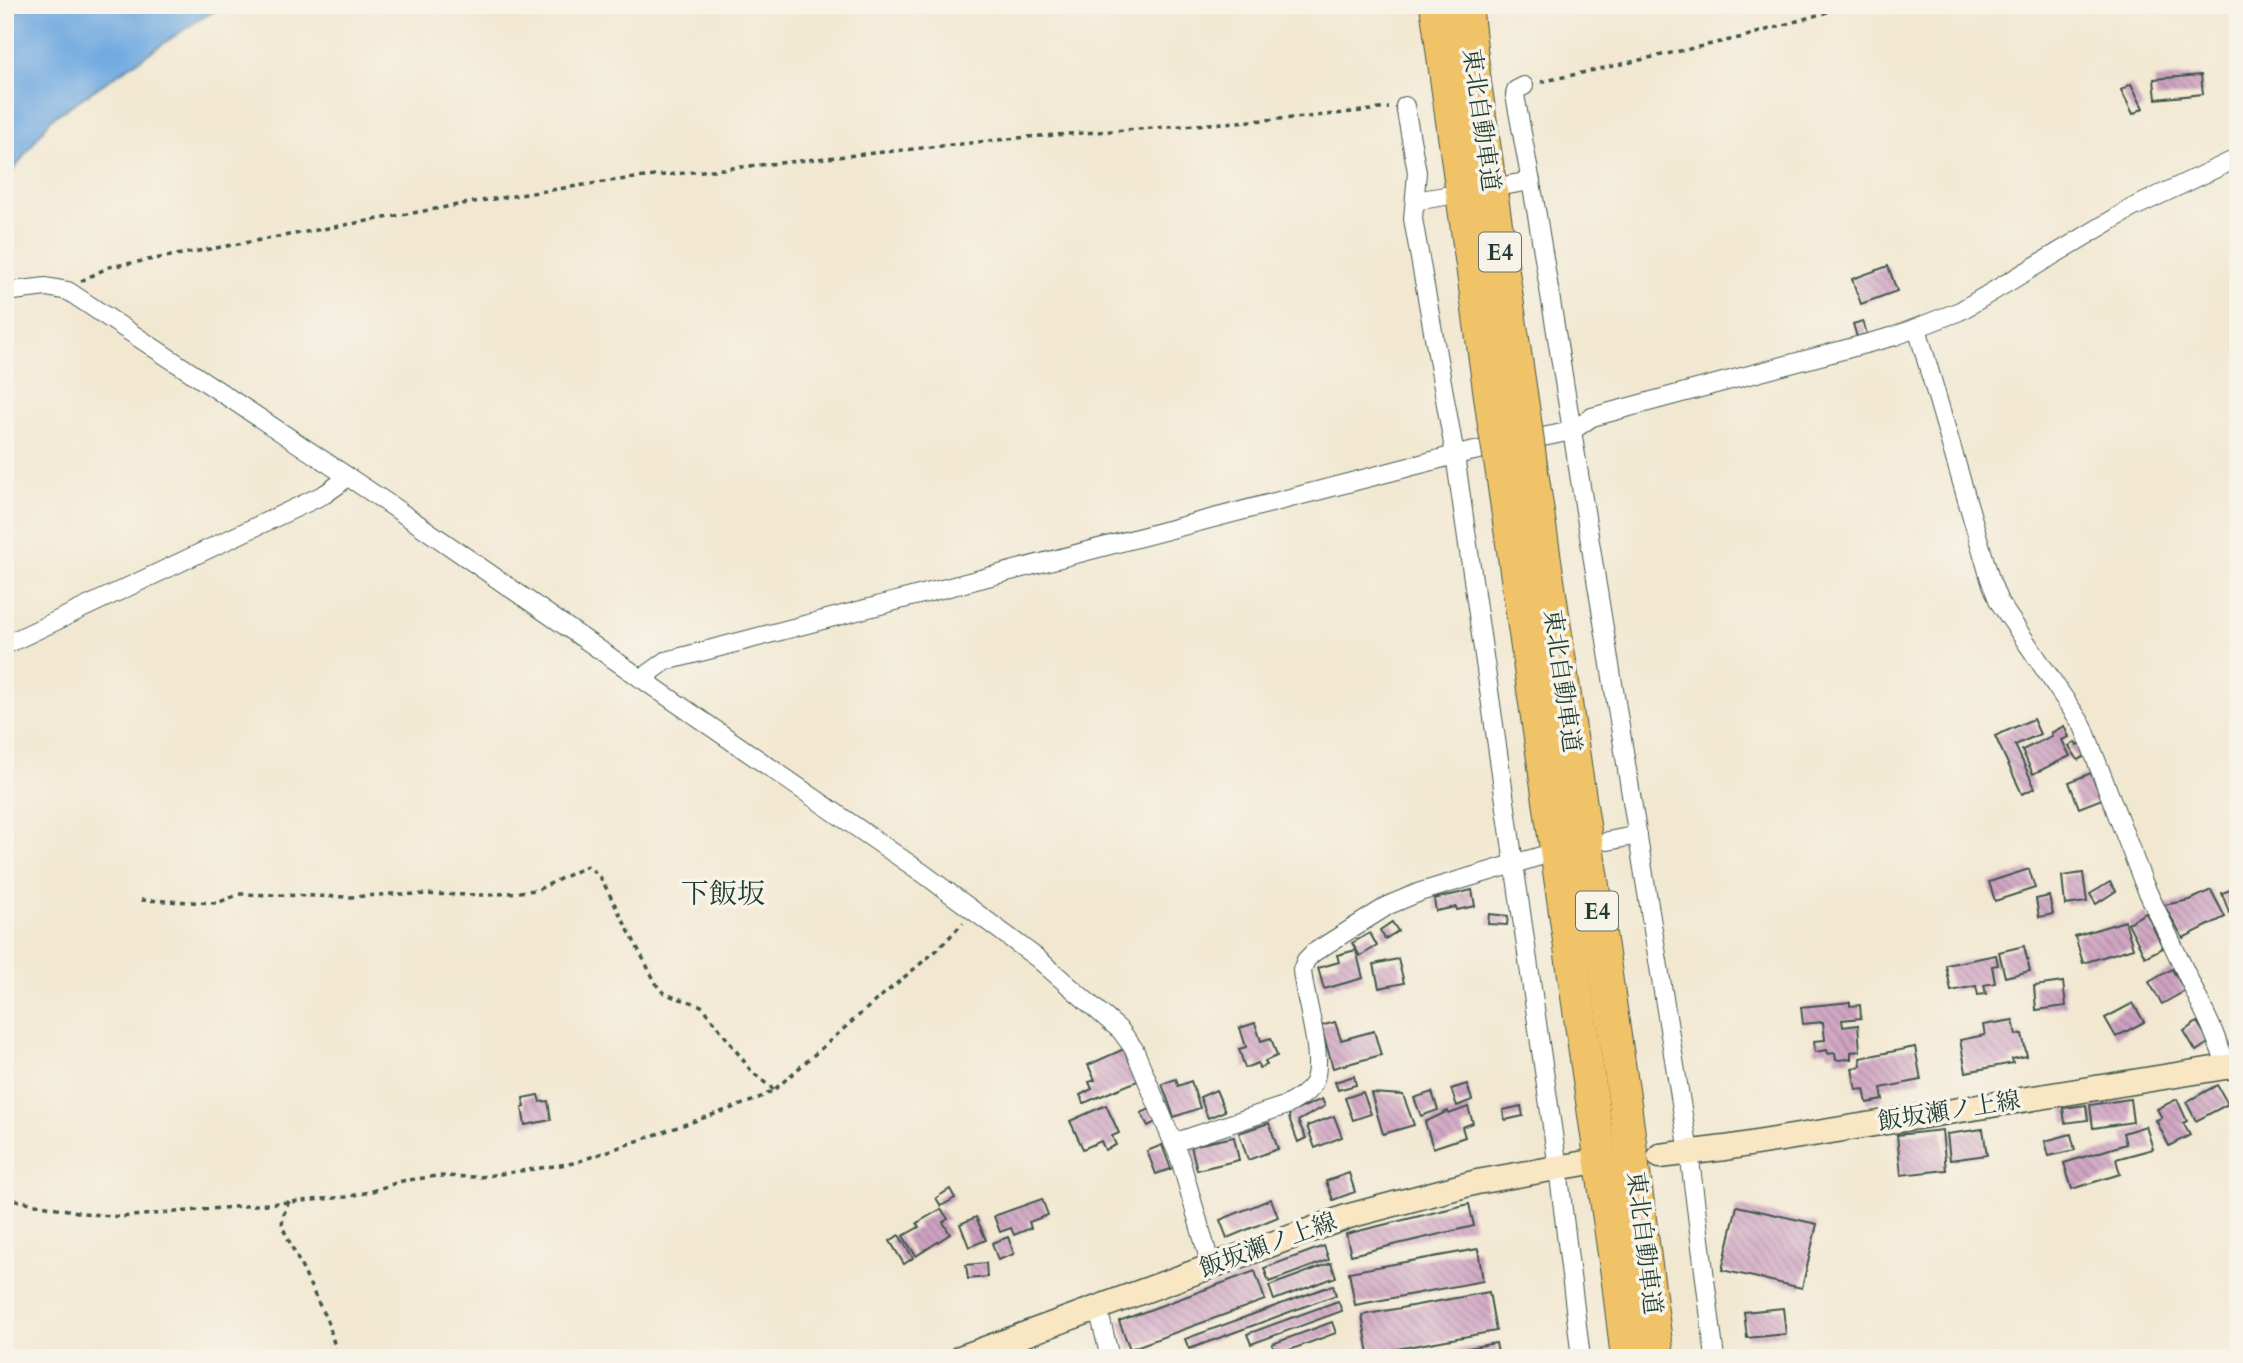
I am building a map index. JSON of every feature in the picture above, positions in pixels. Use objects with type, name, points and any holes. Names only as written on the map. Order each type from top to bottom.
[{"type":"highway","name":"東北自動車道","points":[[1436,5],[1460,86],[1525,421],[1517,469],[1627,1358]]},
{"type":"highway","name":"東北自動車道","points":[[1466,5],[1460,86],[1494,425],[1517,469],[1625,1104],[1658,1358]]},
{"type":"main road","name":"飯坂瀬ノ上線","points":[[1660,1156],[2233,1066]]},
{"type":"main road","name":"飯坂瀬ノ上線","points":[[960,1358],[1349,1216],[1476,1182],[1585,1163]]},
{"type":"street","points":[[1524,86],[1516,90],[1515,95],[1689,1152],[1714,1358]]},
{"type":"street","points":[[1405,106],[1417,172],[1413,219],[1454,455],[1558,1168],[1581,1358]]},
{"type":"street","points":[[641,679],[666,661],[1454,455],[1572,431],[1592,417],[1895,336],[1960,311],[2132,208],[2238,158]]},
{"type":"street","points":[[1508,185],[1531,181]]},
{"type":"street","points":[[1415,201],[1445,196]]},
{"type":"street","points":[[5,292],[46,287],[68,291],[345,475],[924,874],[1037,958],[1121,1031],[1134,1049],[1173,1143],[1212,1266]]},
{"type":"street","points":[[1917,328],[1999,602],[2083,726],[2144,884],[2211,1026],[2233,1066]]},
{"type":"street","points":[[5,645],[325,494],[340,484],[345,475]]},
{"type":"street","points":[[1608,841],[1638,835]]},
{"type":"street","points":[[1173,1143],[1287,1105],[1312,1085],[1316,1070],[1316,1048],[1301,970],[1313,953],[1389,905],[1420,892],[1544,855]]},
{"type":"street","points":[[1098,1308],[1110,1358]]},
{"type":"path","points":[[1524,86],[1743,37],[1851,5]]},
{"type":"path","points":[[68,291],[82,280],[109,267],[480,201],[617,180],[1027,136],[1307,117],[1405,106]]},
{"type":"path","points":[[141,900],[217,902],[240,894],[351,897],[393,894],[490,895],[537,890],[587,866],[599,875],[659,989],[666,995],[695,1002],[703,1007],[752,1072],[774,1090]]},
{"type":"path","points":[[5,1198],[120,1217],[346,1197],[402,1181],[437,1176],[480,1177],[574,1163],[743,1104],[774,1090],[937,950],[974,911]]},
{"type":"path","points":[[289,1201],[282,1226],[329,1325],[338,1358]]},
{"type":"water","points":[[23,5],[225,5],[51,119],[5,182],[5,16]]},
{"type":"building","points":[[2201,75],[2203,94],[2156,99],[2154,79]]},
{"type":"building","points":[[2131,84],[2143,108],[2133,114],[2121,90]]},
{"type":"building","points":[[1888,266],[1897,291],[1861,304],[1852,279]]},
{"type":"building","points":[[1863,321],[1867,334],[1857,337],[1853,324]]},
{"type":"building","points":[[2033,719],[2040,734],[2015,745],[2035,788],[2022,794],[1995,736]]},
{"type":"building","points":[[2064,726],[2069,737],[2062,740],[2070,756],[2033,774],[2022,750],[2052,736],[2051,733]]},
{"type":"building","points":[[2075,742],[2077,746],[2080,744],[2087,755],[2078,760],[2069,746]]},
{"type":"building","points":[[2091,773],[2102,799],[2079,808],[2069,782]]},
{"type":"building","points":[[2029,869],[2035,888],[1995,901],[1989,882]]},
{"type":"building","points":[[2083,873],[2087,902],[2065,905],[2062,876]]},
{"type":"building","points":[[2110,882],[2116,891],[2096,904],[2090,894]]},
{"type":"building","points":[[2238,887],[2238,909],[2229,913],[2222,893]]},
{"type":"building","points":[[1472,890],[1475,906],[1436,911],[1434,899]]},
{"type":"building","points":[[2211,890],[2225,917],[2183,938],[2164,905],[2190,900]]},
{"type":"building","points":[[2049,896],[2053,914],[2039,917],[2036,899]]},
{"type":"building","points":[[2146,913],[2163,948],[2145,957],[2128,923]]},
{"type":"building","points":[[1489,914],[1508,916],[1507,925],[1488,924]]},
{"type":"building","points":[[2125,921],[2133,948],[2083,963],[2075,936]]},
{"type":"building","points":[[1392,922],[1398,931],[1385,939],[1380,930]]},
{"type":"building","points":[[1370,933],[1377,946],[1360,956],[1352,943]]},
{"type":"building","points":[[2024,946],[2030,971],[2005,977],[1999,952]]},
{"type":"building","points":[[1356,950],[1363,978],[1324,989],[1318,968],[1339,962],[1337,955]]},
{"type":"building","points":[[1996,955],[1998,965],[1992,966],[1995,983],[1984,985],[1986,994],[1978,995],[1976,986],[1951,991],[1946,965]]},
{"type":"building","points":[[1398,959],[1404,983],[1379,988],[1374,964]]},
{"type":"building","points":[[2172,969],[2185,991],[2162,1004],[2149,982]]},
{"type":"building","points":[[2063,982],[2066,1006],[2036,1010],[2034,986]]},
{"type":"building","points":[[1850,1002],[1850,1006],[1860,1005],[1861,1018],[1842,1020],[1843,1027],[1858,1025],[1860,1051],[1851,1052],[1851,1059],[1836,1060],[1835,1053],[1828,1054],[1827,1050],[1815,1052],[1814,1041],[1825,1040],[1823,1022],[1803,1024],[1801,1007]]},
{"type":"building","points":[[2133,1003],[2144,1022],[2116,1037],[2105,1018]]},
{"type":"building","points":[[2013,1020],[2016,1035],[2022,1034],[2027,1056],[2012,1059],[2013,1063],[1966,1072],[1960,1040],[1985,1035],[1983,1025]]},
{"type":"building","points":[[1335,1022],[1341,1040],[1374,1031],[1381,1055],[1333,1068],[1321,1026]]},
{"type":"building","points":[[2197,1022],[2210,1042],[2196,1051],[2184,1031]]},
{"type":"building","points":[[1255,1023],[1261,1041],[1271,1038],[1277,1056],[1265,1061],[1267,1065],[1259,1068],[1258,1063],[1245,1068],[1239,1049],[1246,1047],[1240,1028]]},
{"type":"building","points":[[1915,1047],[1921,1080],[1881,1088],[1883,1100],[1867,1103],[1864,1089],[1856,1090],[1852,1068],[1861,1066],[1860,1058]]},
{"type":"building","points":[[1124,1049],[1140,1080],[1084,1103],[1080,1095],[1092,1089],[1089,1082],[1095,1080],[1088,1065]]},
{"type":"building","points":[[1354,1076],[1356,1085],[1338,1090],[1335,1082]]},
{"type":"building","points":[[1176,1079],[1178,1086],[1191,1081],[1200,1108],[1174,1117],[1162,1084]]},
{"type":"building","points":[[1467,1084],[1472,1100],[1457,1106],[1451,1089]]},
{"type":"building","points":[[2217,1085],[2228,1104],[2196,1121],[2186,1102]]},
{"type":"building","points":[[1216,1090],[1225,1111],[1208,1118],[1200,1097]]},
{"type":"building","points":[[1363,1092],[1371,1114],[1353,1120],[1345,1098]]},
{"type":"building","points":[[1432,1092],[1438,1110],[1421,1116],[1414,1098]]},
{"type":"building","points":[[1371,1093],[1403,1095],[1414,1125],[1383,1134]]},
{"type":"building","points":[[538,1095],[540,1102],[548,1101],[551,1120],[525,1125],[523,1098]]},
{"type":"building","points":[[1322,1099],[1325,1106],[1298,1121],[1306,1138],[1298,1142],[1289,1118],[1290,1113]]},
{"type":"building","points":[[2130,1099],[2133,1122],[2093,1128],[2090,1105]]},
{"type":"building","points":[[2177,1099],[2187,1121],[2183,1123],[2190,1135],[2169,1146],[2156,1120],[2162,1118],[2157,1109]]},
{"type":"building","points":[[1106,1105],[1119,1133],[1112,1136],[1116,1145],[1105,1150],[1101,1141],[1083,1149],[1070,1121]]},
{"type":"building","points":[[2086,1105],[2088,1120],[2065,1123],[2063,1108]]},
{"type":"building","points":[[1521,1106],[1523,1116],[1505,1120],[1503,1110]]},
{"type":"building","points":[[1468,1107],[1473,1123],[1462,1127],[1465,1137],[1433,1148],[1425,1122],[1448,1111],[1449,1114]]},
{"type":"building","points":[[1150,1109],[1156,1122],[1148,1126],[1141,1113]]},
{"type":"building","points":[[1334,1116],[1342,1137],[1315,1148],[1307,1126]]},
{"type":"building","points":[[1269,1123],[1278,1149],[1248,1160],[1239,1133]]},
{"type":"building","points":[[2146,1126],[2153,1149],[2116,1159],[2120,1174],[2072,1189],[2064,1163],[2126,1144],[2123,1133]]},
{"type":"building","points":[[1983,1129],[1987,1155],[1950,1160],[1947,1134]]},
{"type":"building","points":[[1942,1130],[1946,1170],[1901,1175],[1897,1135]]},
{"type":"building","points":[[2071,1134],[2075,1150],[2049,1156],[2045,1141]]},
{"type":"building","points":[[1234,1137],[1239,1160],[1197,1170],[1191,1146]]},
{"type":"building","points":[[1162,1145],[1171,1169],[1156,1174],[1147,1151]]},
{"type":"building","points":[[1349,1173],[1355,1192],[1333,1200],[1326,1181]]},
{"type":"building","points":[[950,1189],[955,1198],[941,1206],[936,1198]]},
{"type":"building","points":[[1042,1199],[1048,1215],[1029,1222],[1031,1228],[1014,1235],[1011,1228],[1000,1232],[994,1216]]},
{"type":"building","points":[[1271,1199],[1278,1217],[1227,1238],[1220,1220]]},
{"type":"building","points":[[1469,1204],[1474,1226],[1351,1255],[1346,1234]]},
{"type":"building","points":[[1737,1206],[1817,1224],[1802,1288],[1722,1270]]},
{"type":"building","points":[[941,1209],[948,1219],[943,1222],[950,1234],[916,1256],[903,1236],[919,1227],[917,1223]]},
{"type":"building","points":[[976,1217],[986,1240],[969,1247],[960,1224]]},
{"type":"building","points":[[899,1235],[913,1258],[904,1264],[890,1241]]},
{"type":"building","points":[[1008,1237],[1014,1254],[998,1260],[992,1243]]},
{"type":"building","points":[[1324,1246],[1329,1260],[1269,1282],[1264,1268]]},
{"type":"building","points":[[1478,1249],[1483,1281],[1355,1305],[1349,1272]]},
{"type":"building","points":[[986,1263],[987,1277],[968,1279],[966,1265]]},
{"type":"building","points":[[1331,1263],[1336,1277],[1274,1300],[1269,1286]]},
{"type":"building","points":[[1255,1271],[1265,1300],[1130,1349],[1119,1321]]},
{"type":"building","points":[[1333,1285],[1336,1295],[1189,1349],[1185,1339]]},
{"type":"building","points":[[1489,1292],[1496,1331],[1369,1354],[1362,1315]]},
{"type":"building","points":[[1338,1301],[1342,1311],[1251,1344],[1247,1334]]},
{"type":"building","points":[[1783,1308],[1786,1334],[1747,1338],[1744,1312]]},
{"type":"building","points":[[1332,1322],[1336,1333],[1276,1355],[1272,1344]]},
{"type":"building","points":[[1496,1343],[1499,1358],[1423,1358],[1423,1356]]},
{"type":"building","points":[[1250,1352],[1251,1358],[1217,1358],[1217,1355]]},
{"type":"district","name":"下飯坂","points":[[723,894]]}]
